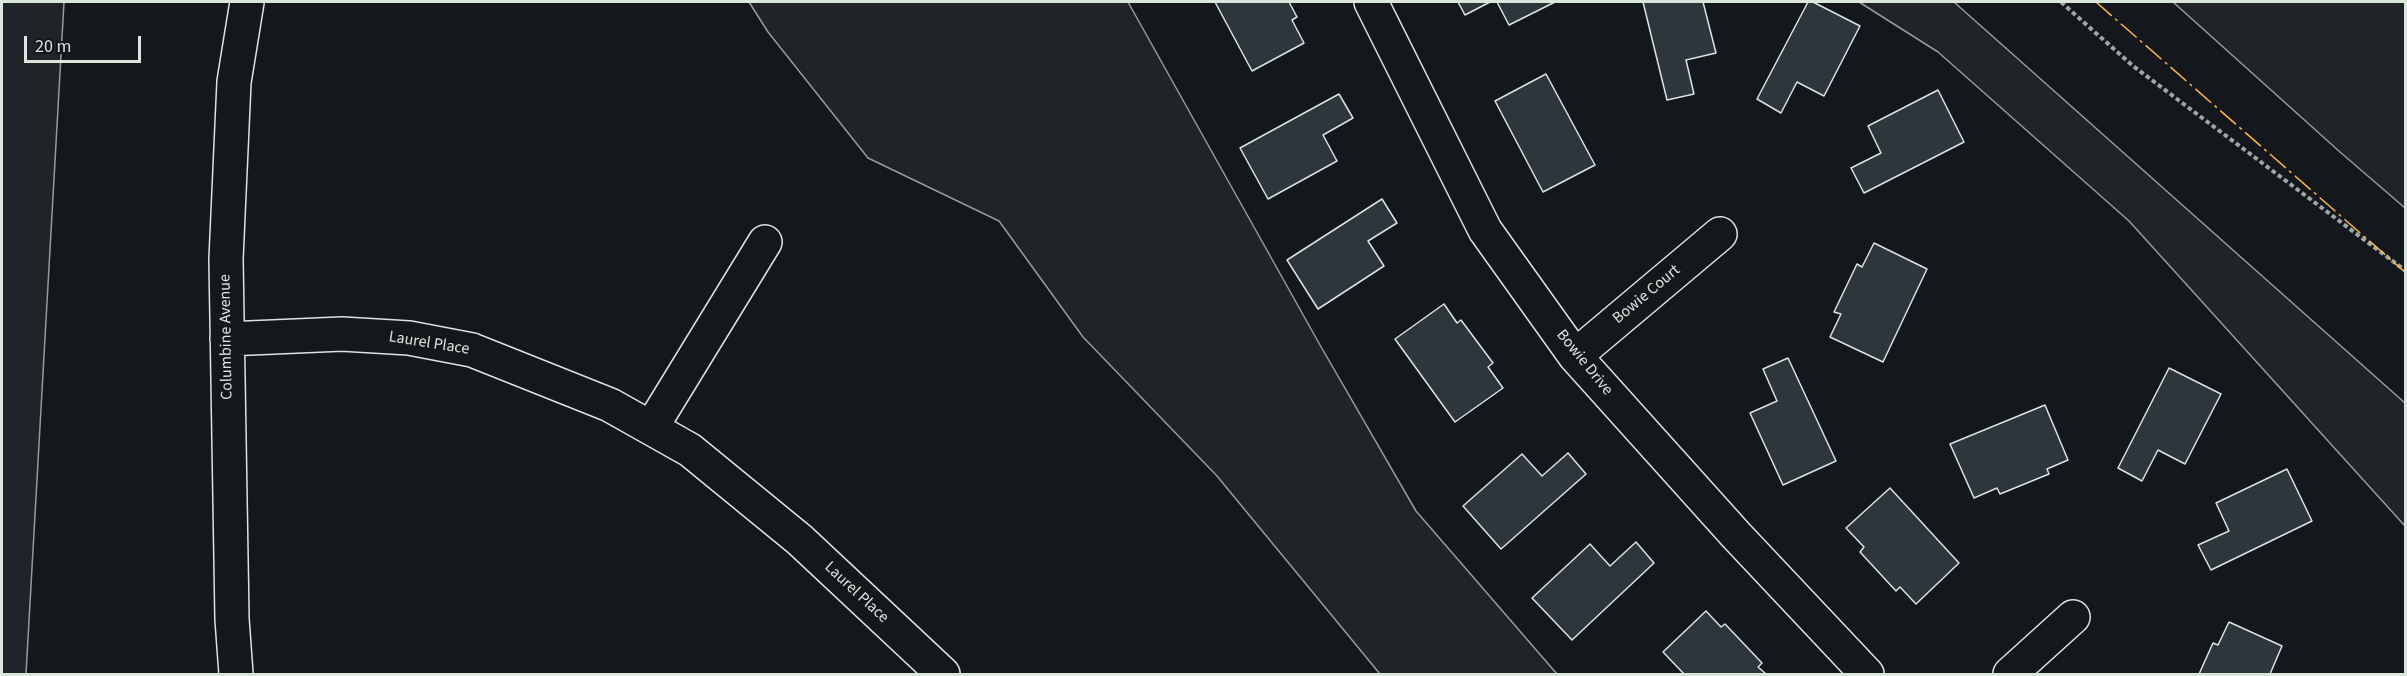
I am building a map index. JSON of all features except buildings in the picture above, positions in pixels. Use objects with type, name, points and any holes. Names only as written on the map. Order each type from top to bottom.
[{"type":"street","name":"Columbine Avenue","points":[[236,675],[232,607],[226,259],[234,82],[247,2]]},
{"type":"street","name":"Bowie Drive","points":[[1371,2],[1485,230],[1575,356],[1736,535],[1867,675]]},
{"type":"street","name":"Bowie Court","points":[[1575,356],[1720,234]]},
{"type":"street","points":[[651,428],[765,242]]},
{"type":"street","name":"Laurel Place","points":[[228,339],[342,334],[409,338],[472,350],[610,405],[690,450],[800,540],[943,675]]},
{"type":"street","points":[[2010,675],[2073,617]]},
{"type":"path","points":[[2061,2],[2133,66],[2406,271]]},
{"type":"shaded area","points":[[2,2],[64,2],[26,674],[2,674]]},
{"type":"shaded area","points":[[749,2],[1128,2],[1320,345],[1416,511],[1557,674],[1380,674],[1217,476],[1083,337],[999,221],[868,158],[768,32]]},
{"type":"shaded area","points":[[1859,2],[1954,2],[2405,403],[2405,526],[2129,221],[1938,52]]},
{"type":"shaded area","points":[[2173,2],[2405,2],[2405,208],[2340,152]]},
{"type":"power","points":[[2096,2],[2406,273]]}]
